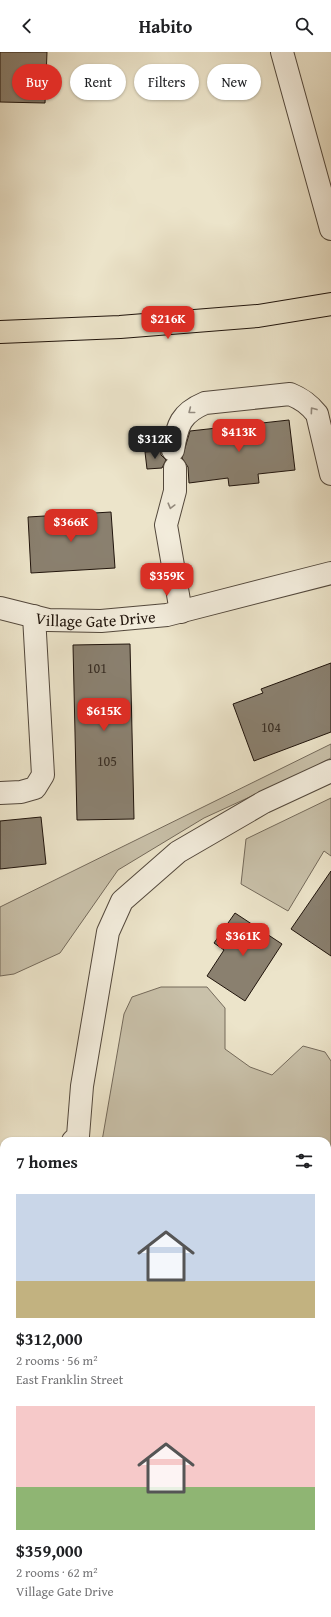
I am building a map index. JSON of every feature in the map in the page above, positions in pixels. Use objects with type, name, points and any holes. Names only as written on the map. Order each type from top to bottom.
[{"type":"main road","points":[[0,332],[120,327],[251,316],[331,304]]},
{"type":"street","points":[[282,52],[331,229]]},
{"type":"street","points":[[181,612],[166,524],[175,491],[174,459],[176,430],[184,417],[192,409],[205,403],[290,394],[302,399],[311,406],[317,414],[331,474]]},
{"type":"street","name":"Village Gate Drive","points":[[0,608],[48,620],[101,621],[167,615],[331,572]]},
{"type":"street","points":[[0,793],[21,792],[35,788],[42,775],[34,616]]},
{"type":"street","points":[[77,1137],[82,1086],[108,932],[122,901],[178,852],[264,802],[331,771]]},
{"type":"shaded area","points":[[331,744],[331,758],[204,818],[118,870],[60,953],[14,974],[0,976],[0,907]]},
{"type":"shaded area","points":[[331,798],[331,856],[324,851],[288,911],[241,884],[246,839]]},
{"type":"shaded area","points":[[161,987],[207,987],[225,1008],[225,1049],[250,1067],[272,1075],[303,1046],[325,1052],[331,1061],[331,1137],[103,1137],[124,1014],[132,997]]},
{"type":"building","points":[[0,52],[47,52],[47,64],[12,64],[12,100],[45,100],[45,103],[0,102]]},
{"type":"building","points":[[289,420],[295,470],[258,474],[259,483],[229,486],[228,478],[189,483],[188,467],[182,458],[190,431]]},
{"type":"building","points":[[161,451],[161,455],[166,460],[162,468],[147,469],[145,452]]},
{"type":"building","points":[[111,512],[115,568],[31,573],[28,517]]},
{"type":"building","points":[[130,644],[134,819],[77,820],[73,645]]},
{"type":"building","points":[[331,663],[331,732],[254,761],[233,704],[263,693],[261,689]]},
{"type":"building","points":[[41,817],[46,864],[0,869],[0,821]]},
{"type":"building","points":[[331,871],[331,956],[291,929]]},
{"type":"building","points":[[235,913],[282,944],[245,1001],[207,976],[224,950],[214,943]]}]
